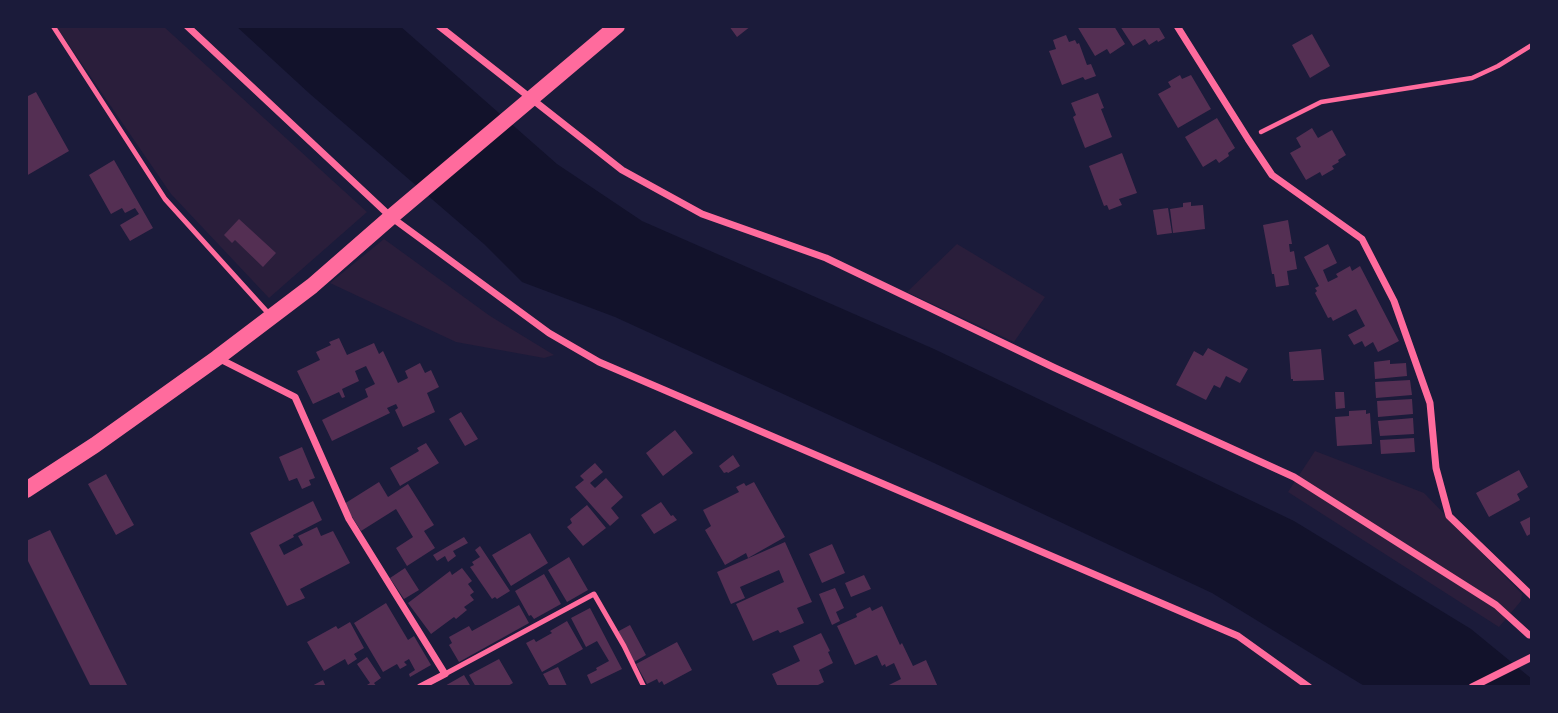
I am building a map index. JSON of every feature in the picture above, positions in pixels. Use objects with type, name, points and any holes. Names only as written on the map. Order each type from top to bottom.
[{"type":"main road","points":[[26,490],[95,445],[217,358],[312,286],[617,26]]},
{"type":"street","points":[[187,26],[396,213],[548,333],[599,362],[1238,636],[1309,687]]},
{"type":"street","points":[[439,26],[526,103],[622,170],[702,214],[826,258],[1043,362],[1294,477],[1496,605],[1532,635]]},
{"type":"street","points":[[1177,26],[1272,175],[1362,239],[1394,301],[1430,403],[1436,468],[1449,516],[1532,596]]},
{"type":"street","points":[[217,358],[296,397],[349,519],[445,674],[420,687]]},
{"type":"street","points":[[1472,687],[1532,657]]},
{"type":"lane","points":[[53,26],[165,199],[271,317]]},
{"type":"lane","points":[[445,674],[594,594],[644,687]]},
{"type":"path","points":[[1248,139],[1321,102],[1472,78],[1532,45]]},
{"type":"shaded area","points":[[56,26],[163,26],[367,212],[269,298],[171,194]]},
{"type":"shaded area","points":[[236,26],[400,26],[557,164],[642,221],[934,349],[1294,521],[1471,629],[1532,679],[1532,687],[1366,687],[1212,593],[615,317],[522,282],[484,244],[310,94]]},
{"type":"shaded area","points":[[384,239],[490,316],[554,355],[544,358],[456,342],[330,283]]},
{"type":"shaded area","points":[[957,244],[1045,297],[1014,342],[907,292]]},
{"type":"shaded area","points":[[1315,451],[1424,493],[1522,594],[1521,601],[1499,627],[1288,492]]},
{"type":"building","points":[[729,26],[751,26],[737,37]]},
{"type":"building","points":[[1077,26],[1114,26],[1125,44],[1110,54],[1107,49],[1095,56]]},
{"type":"building","points":[[1120,26],[1158,26],[1165,38],[1149,45],[1145,39],[1133,46]]},
{"type":"building","points":[[1312,34],[1330,66],[1310,78],[1292,45]]},
{"type":"building","points":[[1066,35],[1069,42],[1075,40],[1079,43],[1087,65],[1091,64],[1096,76],[1085,80],[1083,77],[1062,85],[1049,51],[1056,49],[1053,40]]},
{"type":"building","points":[[1180,75],[1182,79],[1191,75],[1211,109],[1178,128],[1158,94],[1171,87],[1168,82]]},
{"type":"building","points":[[36,92],[69,151],[26,176],[26,97]]},
{"type":"building","points":[[1098,93],[1112,137],[1085,148],[1073,117],[1076,115],[1071,103]]},
{"type":"building","points":[[1217,118],[1235,148],[1219,163],[1216,159],[1203,167],[1185,137]]},
{"type":"building","points":[[1312,128],[1318,138],[1332,130],[1346,155],[1332,166],[1334,169],[1322,176],[1320,172],[1306,180],[1290,153],[1301,147],[1296,138]]},
{"type":"building","points":[[1122,153],[1137,193],[1119,199],[1122,205],[1109,210],[1107,205],[1104,206],[1089,166]]},
{"type":"building","points":[[114,160],[153,228],[130,241],[120,225],[139,214],[135,208],[125,213],[122,208],[111,214],[89,175]]},
{"type":"building","points":[[1191,202],[1191,206],[1203,205],[1205,229],[1173,233],[1170,209],[1183,207],[1183,203]]},
{"type":"building","points":[[1168,208],[1172,233],[1157,235],[1153,210]]},
{"type":"building","points":[[239,219],[276,253],[263,267],[235,240],[232,243],[224,235]]},
{"type":"building","points":[[1288,220],[1292,244],[1289,244],[1290,252],[1294,251],[1297,269],[1287,271],[1289,285],[1276,287],[1263,225]]},
{"type":"building","points":[[1328,244],[1337,263],[1323,270],[1328,282],[1350,266],[1352,271],[1360,266],[1399,341],[1378,352],[1373,342],[1365,347],[1362,341],[1354,345],[1348,335],[1365,326],[1356,309],[1333,321],[1331,317],[1328,318],[1315,293],[1315,288],[1319,286],[1304,257]]},
{"type":"building","points":[[339,338],[347,355],[374,343],[379,354],[383,351],[398,383],[408,378],[405,371],[420,363],[425,373],[431,370],[439,387],[427,393],[435,412],[403,427],[395,410],[398,408],[396,404],[387,408],[390,413],[332,441],[322,420],[368,397],[365,389],[375,384],[366,366],[355,371],[359,381],[342,389],[345,397],[342,398],[339,392],[313,404],[297,371],[320,360],[316,352]]},
{"type":"building","points":[[1208,348],[1248,369],[1240,383],[1226,376],[1220,388],[1214,385],[1206,400],[1176,385],[1194,351],[1203,356]]},
{"type":"building","points":[[1321,349],[1324,380],[1293,381],[1289,352]]},
{"type":"building","points":[[1390,360],[1390,364],[1406,363],[1407,376],[1375,379],[1374,362]]},
{"type":"building","points":[[1410,380],[1412,395],[1376,398],[1375,382]]},
{"type":"building","points":[[1335,392],[1344,392],[1345,408],[1336,409]]},
{"type":"building","points":[[1412,399],[1413,414],[1378,417],[1377,401]]},
{"type":"building","points":[[1366,410],[1366,414],[1370,413],[1372,444],[1337,446],[1335,417],[1349,416],[1349,411]]},
{"type":"building","points":[[461,412],[478,439],[465,446],[449,419]]},
{"type":"building","points":[[1413,418],[1414,434],[1380,436],[1378,421]]},
{"type":"building","points":[[675,430],[693,453],[663,476],[646,453]]},
{"type":"building","points":[[1414,438],[1415,452],[1381,454],[1380,440]]},
{"type":"building","points":[[426,443],[439,463],[400,486],[390,468],[419,451],[417,448]]},
{"type":"building","points":[[302,447],[315,478],[309,480],[311,485],[302,489],[297,478],[289,481],[279,457]]},
{"type":"building","points":[[733,455],[740,466],[724,473],[719,466]]},
{"type":"building","points":[[595,463],[603,472],[590,483],[595,488],[606,478],[623,497],[611,508],[619,518],[610,526],[575,487],[584,480],[580,476]]},
{"type":"building","points":[[1519,470],[1528,487],[1517,494],[1520,500],[1489,517],[1476,493]]},
{"type":"building","points":[[106,474],[134,525],[116,535],[88,484]]},
{"type":"building","points":[[379,482],[388,497],[408,484],[434,525],[424,531],[435,548],[407,566],[396,548],[413,537],[396,509],[361,531],[344,504]]},
{"type":"building","points":[[754,482],[785,537],[748,558],[746,553],[725,565],[705,530],[711,526],[703,510],[739,492],[736,487]]},
{"type":"building","points":[[313,501],[322,520],[279,545],[284,555],[303,545],[298,536],[317,527],[321,536],[333,531],[350,563],[300,589],[305,598],[287,606],[250,533]]},
{"type":"building","points":[[661,502],[677,520],[654,534],[641,515]]},
{"type":"building","points":[[587,505],[606,528],[583,546],[567,527],[572,523],[570,519]]},
{"type":"building","points":[[1532,516],[1532,533],[1527,536],[1520,522]]},
{"type":"building","points":[[50,530],[128,687],[91,687],[26,557],[26,541]]},
{"type":"building","points":[[530,533],[548,563],[511,586],[492,555]]},
{"type":"building","points":[[464,537],[468,543],[453,551],[456,556],[448,562],[445,556],[437,561],[433,555]]},
{"type":"building","points":[[785,542],[812,602],[797,608],[804,623],[753,641],[736,604],[784,582],[779,570],[740,587],[745,598],[731,604],[717,572]]},
{"type":"building","points":[[832,544],[845,573],[822,583],[809,554]]},
{"type":"building","points":[[480,546],[510,591],[497,599],[492,599],[470,567],[474,565],[472,562],[480,557],[475,550]]},
{"type":"building","points":[[569,557],[588,590],[567,602],[548,570]]},
{"type":"building","points":[[405,568],[419,590],[404,599],[390,578]]},
{"type":"building","points":[[462,568],[472,581],[468,584],[474,592],[470,595],[474,600],[464,607],[467,610],[456,619],[454,617],[431,634],[408,603],[450,571],[452,575]]},
{"type":"building","points":[[544,574],[561,604],[534,619],[529,616],[515,591]]},
{"type":"building","points":[[864,575],[871,589],[851,597],[845,583]]},
{"type":"building","points":[[835,588],[844,608],[836,612],[840,621],[832,625],[819,594]]},
{"type":"building","points":[[386,603],[408,640],[414,636],[431,665],[410,677],[409,674],[415,670],[409,659],[404,662],[407,665],[400,669],[397,664],[383,672],[354,623]]},
{"type":"building","points":[[519,605],[529,623],[459,662],[449,645],[452,643],[449,637],[469,626],[472,631]]},
{"type":"building","points":[[882,606],[913,666],[926,660],[938,687],[885,687],[901,679],[894,663],[882,666],[877,655],[855,665],[837,626],[857,617],[856,614],[870,607],[872,611]]},
{"type":"building","points":[[590,608],[622,669],[591,684],[587,675],[609,661],[597,641],[586,647],[571,618]]},
{"type":"building","points":[[567,621],[583,649],[542,672],[526,643],[534,639],[536,642]]},
{"type":"building","points":[[350,622],[364,648],[354,654],[357,659],[348,665],[345,659],[324,671],[307,642],[336,626],[338,629]]},
{"type":"building","points":[[630,625],[646,655],[634,662],[617,632]]},
{"type":"building","points":[[821,633],[833,663],[819,670],[824,682],[814,687],[778,687],[772,674],[800,661],[793,646]]},
{"type":"building","points":[[677,642],[692,670],[664,685],[657,679],[647,684],[636,664]]},
{"type":"building","points":[[367,657],[381,678],[374,683],[377,687],[364,687],[370,683],[357,664]]},
{"type":"building","points":[[499,659],[513,683],[506,687],[476,687],[469,675]]},
{"type":"building","points":[[558,667],[567,686],[550,687],[543,674]]},
{"type":"building","points":[[464,675],[471,687],[443,687]]},
{"type":"building","points":[[323,680],[326,687],[310,687]]}]
